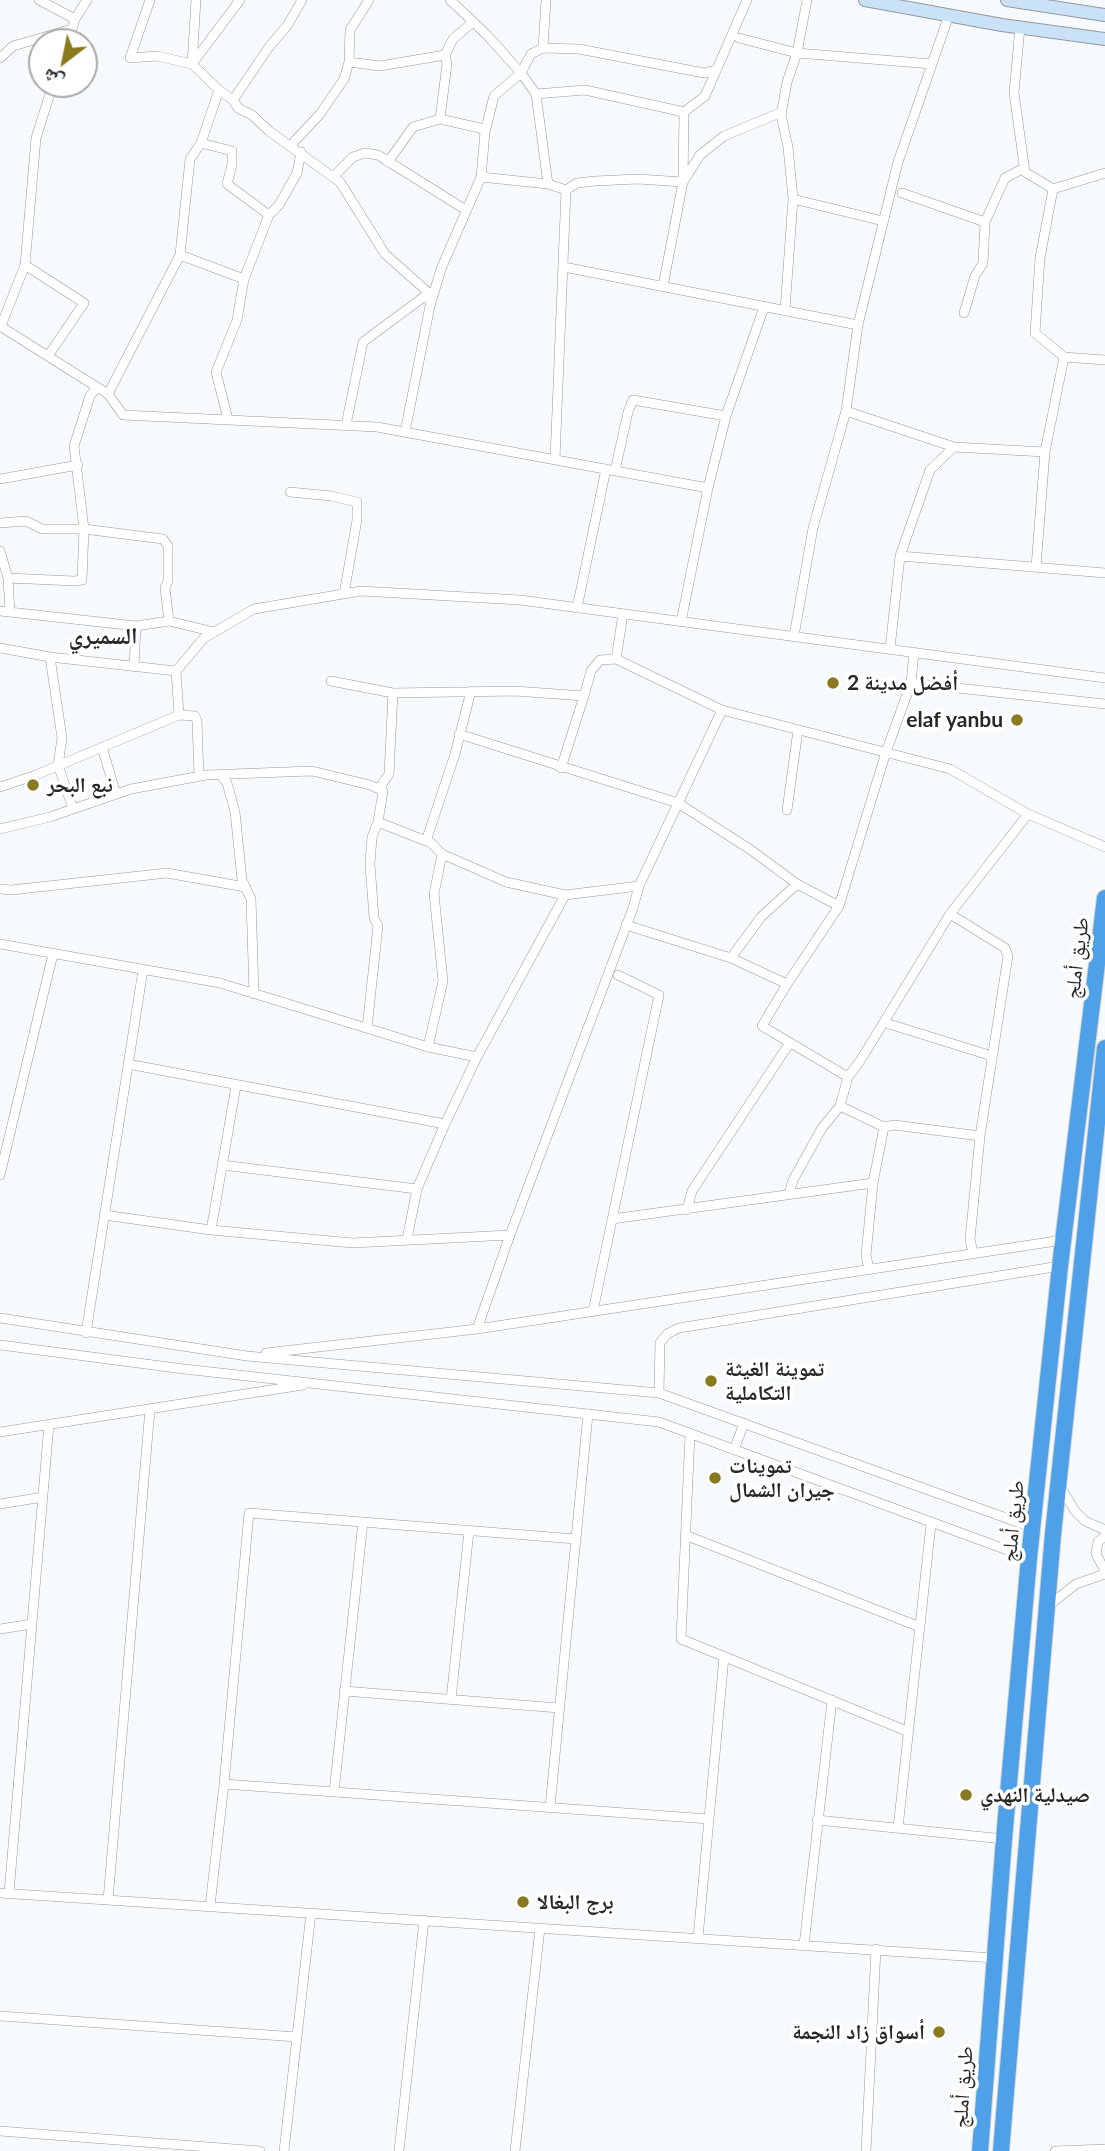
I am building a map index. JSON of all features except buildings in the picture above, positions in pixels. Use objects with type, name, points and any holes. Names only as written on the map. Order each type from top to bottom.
[{"type":"highway","name":"طريق أملج","points":[[980,2151],[1029,1558],[1060,1266],[1105,898]]},
{"type":"highway","name":"طريق أملج","points":[[1001,2143],[1046,1607],[1105,1048]]},
{"type":"highway","points":[[981,2134],[1001,2143]]},
{"type":"main road","points":[[865,0],[1105,39]]},
{"type":"main road","points":[[1007,0],[1105,15]]},
{"type":"street","points":[[39,0],[75,19]]},
{"type":"street","points":[[72,28],[87,0]]},
{"type":"street","points":[[149,0],[130,58],[157,57],[192,64],[233,100],[238,108],[252,115],[340,182],[385,254],[429,293],[429,306]]},
{"type":"street","points":[[192,64],[196,0]]},
{"type":"street","points":[[192,64],[240,0]]},
{"type":"street","points":[[233,100],[269,47],[287,26],[302,0]]},
{"type":"street","points":[[291,145],[320,114],[344,79],[349,62],[351,30],[369,0]]},
{"type":"street","points":[[450,0],[521,73],[536,94],[548,184]]},
{"type":"street","points":[[543,48],[546,0]]},
{"type":"street","points":[[536,94],[585,90],[684,112],[705,96],[747,0]]},
{"type":"street","points":[[785,310],[793,199],[789,147],[782,112],[807,0]]},
{"type":"street","points":[[794,636],[813,528],[846,411],[858,325],[883,221],[898,162],[949,15]]},
{"type":"street","points":[[440,119],[447,64],[445,55],[453,39],[473,22]]},
{"type":"street","points":[[1020,27],[1014,93],[1025,172],[1053,189],[1105,173]]},
{"type":"street","points":[[739,38],[797,53],[932,64]]},
{"type":"street","points":[[0,58],[13,46],[28,42]]},
{"type":"street","points":[[0,43],[13,46]]},
{"type":"street","points":[[405,432],[429,306],[441,269],[481,177],[485,132],[494,96],[521,73],[531,54],[543,48],[579,49],[705,73],[716,71]]},
{"type":"street","points":[[349,62],[380,66],[445,55]]},
{"type":"street","points":[[108,394],[180,255],[190,159],[201,143],[219,90]]},
{"type":"street","points":[[49,98],[36,138],[25,265],[0,326],[108,394],[123,415],[346,425],[405,432],[708,488]]},
{"type":"street","points":[[663,286],[683,182],[684,112]]},
{"type":"street","points":[[683,182],[700,155],[724,136],[782,112]]},
{"type":"street","points":[[388,162],[414,127],[440,119],[480,128],[485,132]]},
{"type":"street","points":[[201,143],[232,151],[227,184],[269,215]]},
{"type":"street","points":[[228,419],[216,372],[237,320],[244,279],[269,215],[279,205],[297,173],[301,152]]},
{"type":"street","points":[[333,177],[353,157],[365,153],[379,155],[466,210]]},
{"type":"street","points":[[964,313],[975,276],[983,263],[985,222],[1005,178],[1024,168]]},
{"type":"street","points":[[481,177],[548,184],[566,190]]},
{"type":"street","points":[[566,190],[577,183],[595,181],[638,179],[683,182]]},
{"type":"street","points":[[1053,189],[1040,258],[1035,333],[1064,357],[1105,360]]},
{"type":"street","points":[[555,458],[566,190]]},
{"type":"street","points":[[902,193],[985,222]]},
{"type":"street","points":[[793,199],[883,221]]},
{"type":"street","points":[[180,255],[244,279]]},
{"type":"street","points":[[25,265],[84,303],[48,356]]},
{"type":"street","points":[[564,267],[858,325]]},
{"type":"street","points":[[346,425],[363,342],[429,293]]},
{"type":"street","points":[[681,622],[708,488],[726,416],[764,307]]},
{"type":"street","points":[[1036,567],[1045,453],[1064,357]]},
{"type":"street","points":[[8,578],[82,580],[84,529],[75,446],[90,397],[97,387]]},
{"type":"street","points":[[577,608],[611,470],[633,400],[726,416]]},
{"type":"street","points":[[846,411],[954,447],[1045,453]]},
{"type":"street","points":[[890,649],[900,556],[930,470],[954,447]]},
{"type":"street","points":[[0,479],[78,465]]},
{"type":"street","points":[[290,492],[357,502],[357,520],[344,594]]},
{"type":"street","points":[[0,523],[26,522],[42,529],[84,529],[163,539],[168,546],[168,581],[165,588],[169,621]]},
{"type":"street","points":[[0,551],[8,578],[5,611],[136,626],[169,621],[214,632]]},
{"type":"street","points":[[900,556],[1105,573]]},
{"type":"street","points":[[179,715],[176,671],[204,638],[254,609],[361,591],[507,600],[577,608],[1105,678]]},
{"type":"street","points":[[615,659],[623,614]]},
{"type":"street","points":[[134,667],[136,626]]},
{"type":"street","points":[[0,648],[50,657],[176,671]]},
{"type":"street","points":[[848,1077],[762,1026],[786,984],[839,906],[886,752],[911,683],[914,652]]},
{"type":"street","points":[[50,657],[62,738],[58,765],[73,809]]},
{"type":"street","points":[[561,768],[591,671],[600,660],[615,659],[722,710],[950,769],[1028,814],[1105,847]]},
{"type":"street","points":[[331,681],[393,693],[515,691],[584,696]]},
{"type":"street","points":[[911,683],[1105,704]]},
{"type":"street","points":[[426,841],[455,754],[471,691]]},
{"type":"street","points":[[379,789],[389,774],[393,693]]},
{"type":"street","points":[[477,1329],[639,886],[722,710]]},
{"type":"street","points":[[0,787],[179,715],[195,716],[197,721],[199,776]]},
{"type":"street","points":[[787,810],[798,730]]},
{"type":"street","points":[[459,734],[678,803],[751,850],[797,884],[839,906]]},
{"type":"street","points":[[102,747],[116,794]]},
{"type":"street","points":[[0,828],[50,817],[131,789],[199,776],[312,771],[383,791],[378,822],[372,837],[370,864],[377,926],[367,1028]]},
{"type":"street","points":[[220,774],[228,783],[235,812],[242,880],[251,899],[254,994]]},
{"type":"street","points":[[789,1194],[793,1180],[822,1128],[840,1107],[848,1077],[950,914],[1028,814]]},
{"type":"street","points":[[378,822],[430,842],[442,854],[506,882],[565,895],[639,886]]},
{"type":"street","points":[[428,1047],[443,981],[434,894],[442,854]]},
{"type":"street","points":[[0,889],[167,873],[246,887]]},
{"type":"street","points":[[731,958],[761,917],[797,884]]},
{"type":"street","points":[[407,1238],[417,1189],[445,1124],[477,1057],[565,895]]},
{"type":"street","points":[[950,914],[1004,948],[1008,956],[981,1136],[971,1239],[973,1254]]},
{"type":"street","points":[[626,925],[731,958],[786,984]]},
{"type":"street","points":[[0,944],[220,983],[428,1047],[477,1057]]},
{"type":"street","points":[[0,1175],[53,954]]},
{"type":"street","points":[[86,1333],[143,970]]},
{"type":"street","points":[[593,1311],[659,995],[618,975]]},
{"type":"street","points":[[889,1024],[992,1056]]},
{"type":"street","points":[[687,1210],[692,1191],[789,1044]]},
{"type":"street","points":[[128,1064],[445,1124]]},
{"type":"street","points":[[211,1230],[236,1086]]},
{"type":"street","points":[[840,1107],[884,1127],[894,1125],[981,1136]]},
{"type":"street","points":[[869,1269],[866,1255],[873,1184],[884,1127]]},
{"type":"street","points":[[222,1165],[417,1189]]},
{"type":"street","points":[[612,1219],[873,1184]]},
{"type":"street","points":[[104,1215],[211,1230],[353,1243],[407,1238],[510,1235]]},
{"type":"street","points":[[247,1356],[477,1329],[1063,1240]]},
{"type":"street","points":[[659,1393],[660,1343],[667,1334],[678,1328],[1060,1266]]},
{"type":"street","points":[[0,1318],[247,1356],[659,1393],[1034,1528]]},
{"type":"street","points":[[0,1345],[314,1384],[659,1422],[1029,1558]]},
{"type":"street","points":[[0,1432],[314,1384]]},
{"type":"street","points":[[107,1900],[150,1409]]},
{"type":"street","points":[[550,1807],[588,1414]]},
{"type":"street","points":[[734,1450],[744,1423]]},
{"type":"street","points":[[49,1424],[32,1624],[4,1893],[994,1958]]},
{"type":"street","points":[[690,1434],[681,1639],[909,1732]]},
{"type":"street","points":[[1058,1482],[1075,1511],[1086,1521],[1105,1530]]},
{"type":"street","points":[[0,1504],[43,1497]]},
{"type":"street","points":[[210,1906],[249,1513],[576,1539]]},
{"type":"street","points":[[334,1792],[363,1522]]},
{"type":"street","points":[[898,1828],[931,1524]]},
{"type":"street","points":[[451,1699],[470,1531]]},
{"type":"street","points":[[685,1535],[920,1627]]},
{"type":"street","points":[[1046,1607],[1076,1584],[1105,1573],[1096,1554],[1098,1542],[1105,1536]]},
{"type":"street","points":[[0,1629],[32,1624]]},
{"type":"street","points":[[698,1938],[724,1657]]},
{"type":"street","points":[[344,1691],[559,1708]]},
{"type":"street","points":[[804,1945],[832,1700]]},
{"type":"street","points":[[224,1784],[709,1819]]},
{"type":"street","points":[[817,1820],[1004,1839]]},
{"type":"street","points":[[284,2151],[311,1913]]},
{"type":"street","points":[[399,2151],[424,1920]]},
{"type":"street","points":[[516,2151],[540,1928]]},
{"type":"street","points":[[866,2151],[876,1950]]},
{"type":"street","points":[[0,2016],[297,2036]]},
{"type":"street","points":[[0,2131],[170,2148],[260,2151]]},
{"type":"street","points":[[1055,2151],[1105,2149]]},
{"type":"place","name":"2 أفضل مدينة","points":[[833,683]]},
{"type":"place","name":"elaf yanbu","points":[[1017,720]]},
{"type":"place","name":"نبع البحر","points":[[33,785]]},
{"type":"place","name":"تموينة الغيثة التكاملية","points":[[711,1381]]},
{"type":"place","name":"تموينات جيران الشمال","points":[[715,1478]]},
{"type":"place","name":"صيدلية النهدي","points":[[966,1795]]},
{"type":"place","name":"برج البغالا","points":[[523,1902]]},
{"type":"place","name":"أسواق زاد النجمة","points":[[939,2032]]},
{"type":"district","name":"السميري","points":[[103,637]]}]
